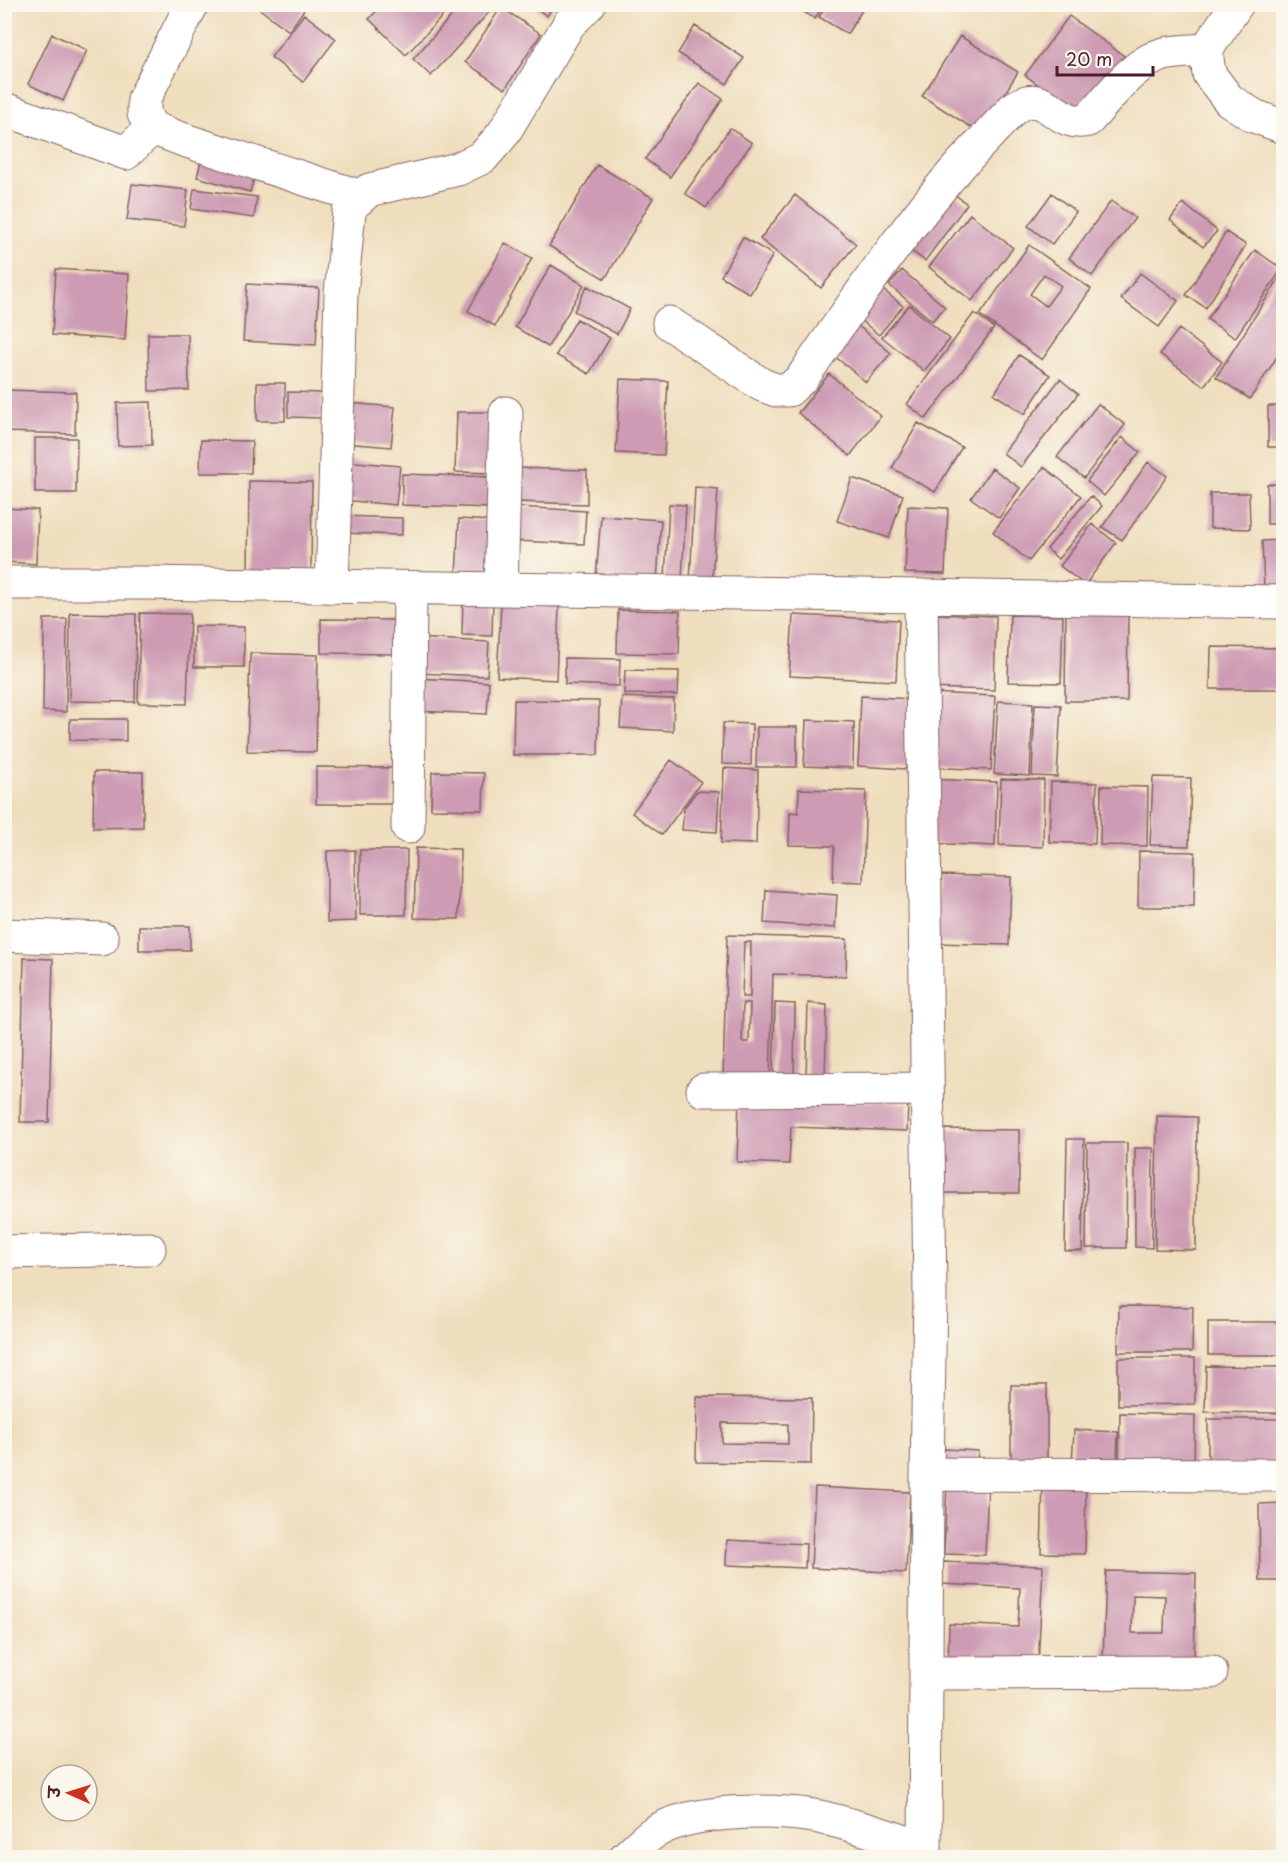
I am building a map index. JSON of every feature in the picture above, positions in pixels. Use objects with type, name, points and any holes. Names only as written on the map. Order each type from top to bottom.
[{"type":"street","points":[[192,4],[144,99],[144,114],[152,128],[361,197]]},
{"type":"street","points":[[332,587],[341,293],[347,218],[353,204],[369,190],[458,169],[483,157],[503,134],[569,24],[590,4]]},
{"type":"street","points":[[1237,4],[1206,50],[1209,74],[1229,100],[1254,116],[1284,127]]},
{"type":"street","points":[[669,323],[762,385],[776,390],[789,390],[802,378],[883,263],[944,185],[1013,109],[1022,102],[1034,100],[1066,119],[1079,123],[1088,120],[1131,74],[1147,61],[1164,54],[1206,50]]},
{"type":"street","points":[[4,109],[126,153],[152,128]]},
{"type":"street","points":[[501,588],[506,413]]},
{"type":"street","points":[[4,583],[501,588],[1284,602]]},
{"type":"street","points":[[408,827],[410,588]]},
{"type":"street","points":[[625,1857],[652,1834],[668,1826],[707,1815],[758,1813],[826,1818],[925,1853],[930,1294],[921,596]]},
{"type":"street","points":[[4,935],[102,939]]},
{"type":"street","points":[[703,1090],[926,1089]]},
{"type":"street","points":[[4,1252],[149,1249]]},
{"type":"street","points":[[927,1474],[1284,1475]]},
{"type":"street","points":[[928,1674],[1210,1672]]},
{"type":"building","points":[[253,4],[308,4],[289,31]]},
{"type":"building","points":[[383,4],[454,4],[406,55],[369,19]]},
{"type":"building","points":[[462,4],[489,4],[493,8],[431,76],[413,59]]},
{"type":"building","points":[[530,4],[555,4],[547,16]]},
{"type":"building","points":[[791,4],[824,4],[815,19]]},
{"type":"building","points":[[827,4],[866,4],[847,34],[819,17]]},
{"type":"building","points":[[501,7],[541,34],[505,89],[465,62]]},
{"type":"building","points":[[304,14],[336,39],[303,82],[271,57]]},
{"type":"building","points":[[1069,16],[1124,56],[1080,116],[1025,75]]},
{"type":"building","points":[[695,26],[744,58],[727,84],[678,53]]},
{"type":"building","points":[[52,34],[87,50],[63,101],[28,84]]},
{"type":"building","points":[[960,36],[1018,72],[980,133],[922,96]]},
{"type":"building","points":[[699,83],[723,99],[670,177],[645,159]]},
{"type":"building","points":[[730,128],[752,143],[706,208],[685,193]]},
{"type":"building","points":[[203,153],[257,167],[250,192],[197,177]]},
{"type":"building","points":[[597,165],[653,198],[605,279],[549,246]]},
{"type":"building","points":[[132,184],[188,190],[184,226],[127,220]]},
{"type":"building","points":[[944,186],[967,204],[925,261],[901,243]]},
{"type":"building","points":[[194,189],[257,197],[254,218],[191,209]]},
{"type":"building","points":[[1052,193],[1076,212],[1052,244],[1028,226]]},
{"type":"building","points":[[795,195],[856,244],[821,288],[760,239]]},
{"type":"building","points":[[1111,201],[1135,218],[1092,276],[1069,258]]},
{"type":"building","points":[[1183,203],[1217,231],[1203,247],[1170,220]]},
{"type":"building","points":[[970,214],[1013,248],[972,301],[929,267]]},
{"type":"building","points":[[1226,232],[1246,245],[1206,308],[1186,295]]},
{"type":"building","points":[[743,237],[773,255],[750,294],[721,276]]},
{"type":"building","points":[[505,243],[532,258],[495,326],[468,311]]},
{"type":"building","points":[[1029,245],[1091,289],[1042,360],[980,315]],"holes":[[[1044,274],[1061,286],[1046,306],[1030,294]]]},
{"type":"building","points":[[1255,250],[1282,269],[1235,338],[1207,319]]},
{"type":"building","points":[[551,265],[584,285],[548,347],[515,327]]},
{"type":"building","points":[[56,269],[129,274],[125,340],[52,335]]},
{"type":"building","points":[[902,270],[945,307],[932,321],[889,285]]},
{"type":"building","points":[[1140,273],[1178,301],[1159,327],[1121,299]]},
{"type":"building","points":[[1280,277],[1284,280],[1284,346],[1250,399],[1216,377]]},
{"type":"building","points":[[247,284],[319,288],[316,345],[243,341]]},
{"type":"building","points":[[877,285],[903,306],[879,335],[853,314]]},
{"type":"building","points":[[587,286],[630,309],[617,334],[574,311]]},
{"type":"building","points":[[909,305],[950,339],[924,371],[882,337]]},
{"type":"building","points":[[974,313],[994,328],[926,419],[907,404]]},
{"type":"building","points":[[577,319],[610,338],[589,374],[556,355]]},
{"type":"building","points":[[851,320],[891,353],[866,382],[827,350]]},
{"type":"building","points":[[1179,329],[1222,362],[1204,386],[1160,354]]},
{"type":"building","points":[[148,334],[188,334],[189,390],[149,391]]},
{"type":"building","points":[[1019,355],[1050,375],[1025,414],[994,394]]},
{"type":"building","points":[[829,374],[881,416],[850,456],[798,413]]},
{"type":"building","points":[[620,379],[668,381],[664,455],[616,453]]},
{"type":"building","points":[[1060,379],[1078,394],[1021,467],[1003,453]]},
{"type":"building","points":[[257,383],[285,383],[285,421],[257,421]]},
{"type":"building","points":[[4,390],[76,392],[75,434],[4,432]]},
{"type":"building","points":[[288,392],[322,393],[321,418],[288,417]]},
{"type":"building","points":[[151,402],[152,445],[118,446],[117,403]]},
{"type":"building","points":[[348,403],[395,407],[391,447],[344,443]]},
{"type":"building","points":[[1098,404],[1125,425],[1084,478],[1057,457]]},
{"type":"building","points":[[1268,406],[1284,406],[1284,447],[1268,447]]},
{"type":"building","points":[[457,412],[492,412],[490,473],[455,472]]},
{"type":"building","points":[[918,423],[962,447],[935,492],[892,468]]},
{"type":"building","points":[[1122,437],[1140,452],[1104,496],[1087,481]]},
{"type":"building","points":[[35,438],[77,438],[76,493],[35,493]]},
{"type":"building","points":[[201,440],[252,441],[251,473],[200,473]]},
{"type":"building","points":[[345,461],[400,466],[396,505],[342,500]]},
{"type":"building","points":[[1148,462],[1167,476],[1122,540],[1102,527]]},
{"type":"building","points":[[1044,467],[1081,496],[1029,561],[993,532]]},
{"type":"building","points":[[516,468],[587,470],[587,504],[515,502]]},
{"type":"building","points":[[992,468],[1020,488],[999,518],[971,498]]},
{"type":"building","points":[[402,474],[493,477],[492,508],[402,505]]},
{"type":"building","points":[[852,478],[903,495],[889,538],[837,521]]},
{"type":"building","points":[[249,481],[312,482],[311,573],[248,572]]},
{"type":"building","points":[[1267,484],[1284,484],[1284,524],[1267,524]]},
{"type":"building","points":[[695,487],[718,489],[712,583],[690,581]]},
{"type":"building","points":[[1210,493],[1249,493],[1250,529],[1210,528]]},
{"type":"building","points":[[1091,496],[1102,506],[1058,559],[1047,549]]},
{"type":"building","points":[[669,504],[686,505],[682,579],[665,578]]},
{"type":"building","points":[[908,506],[948,508],[945,574],[905,573]]},
{"type":"building","points":[[517,507],[586,511],[584,544],[515,541]]},
{"type":"building","points":[[4,508],[38,510],[36,564],[4,562]]},
{"type":"building","points":[[341,516],[402,518],[402,535],[340,533]]},
{"type":"building","points":[[601,516],[661,520],[657,581],[596,577]]},
{"type":"building","points":[[459,519],[493,521],[490,577],[456,575]]},
{"type":"building","points":[[1092,524],[1116,543],[1085,585],[1060,566]]},
{"type":"building","points":[[1284,540],[1284,588],[1264,589],[1262,541]]},
{"type":"building","points":[[463,598],[493,599],[492,636],[462,635]]},
{"type":"building","points":[[501,604],[559,607],[556,680],[497,677]]},
{"type":"building","points":[[618,610],[680,611],[679,654],[617,653]]},
{"type":"building","points":[[1066,610],[1128,611],[1127,701],[1065,701]]},
{"type":"building","points":[[70,613],[136,614],[135,702],[69,701]]},
{"type":"building","points":[[140,613],[190,614],[187,704],[138,703]]},
{"type":"building","points":[[930,614],[996,616],[994,690],[927,688]]},
{"type":"building","points":[[793,615],[899,620],[896,681],[789,676]]},
{"type":"building","points":[[1010,615],[1063,616],[1061,683],[1008,682]]},
{"type":"building","points":[[44,619],[67,619],[66,712],[43,711]]},
{"type":"building","points":[[321,619],[397,620],[396,654],[321,653]]},
{"type":"building","points":[[194,626],[244,627],[244,667],[194,667]]},
{"type":"building","points":[[416,638],[489,642],[487,676],[415,673]]},
{"type":"building","points":[[1211,647],[1284,648],[1284,689],[1210,689]]},
{"type":"building","points":[[250,653],[318,655],[316,752],[247,751]]},
{"type":"building","points":[[565,658],[620,659],[619,686],[565,684]]},
{"type":"building","points":[[625,670],[679,671],[678,695],[624,694]]},
{"type":"building","points":[[416,678],[489,682],[487,714],[414,711]]},
{"type":"building","points":[[929,693],[995,696],[991,770],[925,767]]},
{"type":"building","points":[[861,696],[910,699],[906,769],[858,766]]},
{"type":"building","points":[[622,697],[674,699],[673,731],[620,728]]},
{"type":"building","points":[[514,700],[599,701],[598,755],[513,755]]},
{"type":"building","points":[[998,701],[1033,703],[1030,776],[994,774]]},
{"type":"building","points":[[1035,704],[1061,705],[1057,777],[1032,776]]},
{"type":"building","points":[[70,719],[126,719],[126,741],[70,740]]},
{"type":"building","points":[[806,720],[854,722],[853,768],[804,766]]},
{"type":"building","points":[[723,723],[752,724],[751,765],[722,764]]},
{"type":"building","points":[[757,727],[797,727],[797,767],[756,767]]},
{"type":"building","points":[[671,760],[701,782],[662,835],[632,813]]},
{"type":"building","points":[[316,767],[393,768],[392,804],[316,804]]},
{"type":"building","points":[[724,768],[758,770],[756,844],[721,843]]},
{"type":"building","points":[[94,772],[143,772],[143,827],[93,828]]},
{"type":"building","points":[[432,772],[484,773],[483,810],[431,809]]},
{"type":"building","points":[[1153,777],[1191,778],[1189,846],[1150,845]]},
{"type":"building","points":[[928,779],[997,782],[995,846],[925,843]]},
{"type":"building","points":[[1001,779],[1044,780],[1043,847],[999,845]]},
{"type":"building","points":[[1051,782],[1097,783],[1095,844],[1049,842]]},
{"type":"building","points":[[1101,786],[1148,787],[1147,846],[1100,845]]},
{"type":"building","points":[[799,789],[866,791],[863,882],[833,881],[834,846],[789,845],[790,812],[798,813]]},
{"type":"building","points":[[697,791],[719,792],[717,832],[682,830],[684,808]]},
{"type":"building","points":[[416,848],[460,849],[459,919],[414,918]]},
{"type":"building","points":[[355,850],[356,921],[327,922],[327,851]]},
{"type":"building","points":[[360,850],[407,850],[406,915],[360,915]]},
{"type":"building","points":[[1139,851],[1195,852],[1194,907],[1138,907]]},
{"type":"building","points":[[937,875],[1011,877],[1009,945],[935,943]]},
{"type":"building","points":[[766,890],[837,895],[835,928],[764,923]]},
{"type":"building","points":[[139,926],[190,926],[190,950],[139,950]]},
{"type":"building","points":[[727,935],[847,939],[846,976],[773,974],[770,1081],[723,1079]],"holes":[[[744,942],[751,942],[750,997],[742,997]],[[743,1003],[750,1003],[749,1042],[742,1042]]]},
{"type":"building","points":[[24,958],[53,959],[49,1122],[20,1122]]},
{"type":"building","points":[[775,1003],[795,1004],[794,1080],[773,1079]]},
{"type":"building","points":[[808,1003],[827,1005],[825,1078],[806,1077]]},
{"type":"building","points":[[739,1098],[908,1103],[907,1131],[791,1127],[789,1164],[737,1162]]},
{"type":"building","points":[[1157,1116],[1197,1117],[1196,1250],[1155,1249]]},
{"type":"building","points":[[937,1129],[1019,1130],[1019,1193],[937,1193]]},
{"type":"building","points":[[1067,1139],[1084,1139],[1082,1251],[1065,1251]]},
{"type":"building","points":[[1087,1143],[1127,1143],[1126,1248],[1086,1248]]},
{"type":"building","points":[[1135,1148],[1153,1148],[1152,1248],[1135,1247]]},
{"type":"building","points":[[1119,1306],[1193,1307],[1192,1352],[1118,1352]]},
{"type":"building","points":[[1208,1322],[1284,1322],[1284,1355],[1208,1355]]},
{"type":"building","points":[[1118,1358],[1195,1358],[1195,1404],[1118,1405]]},
{"type":"building","points":[[1206,1366],[1279,1367],[1278,1413],[1205,1412]]},
{"type":"building","points":[[1011,1385],[1047,1385],[1047,1468],[1011,1468]]},
{"type":"building","points":[[697,1397],[812,1398],[811,1464],[696,1462]],"holes":[[[722,1423],[788,1424],[788,1444],[722,1443]]]},
{"type":"building","points":[[1120,1413],[1195,1415],[1194,1466],[1119,1465]]},
{"type":"building","points":[[1208,1419],[1282,1419],[1282,1464],[1208,1464]]},
{"type":"building","points":[[1074,1430],[1118,1432],[1117,1465],[1072,1463]]},
{"type":"building","points":[[944,1449],[978,1451],[977,1465],[943,1463]]},
{"type":"building","points":[[1043,1481],[1086,1481],[1085,1554],[1041,1553]]},
{"type":"building","points":[[947,1482],[988,1483],[985,1555],[944,1554]]},
{"type":"building","points":[[815,1487],[910,1492],[906,1573],[811,1568]]},
{"type":"building","points":[[1284,1503],[1284,1581],[1260,1581],[1259,1504]]},
{"type":"building","points":[[727,1540],[806,1544],[805,1568],[726,1565]]},
{"type":"building","points":[[943,1562],[1043,1566],[1038,1666],[948,1662],[949,1624],[1018,1627],[1020,1588],[942,1584]]},
{"type":"building","points":[[1106,1571],[1196,1573],[1194,1664],[1103,1662]],"holes":[[[1133,1595],[1165,1596],[1164,1633],[1132,1633]]]}]
